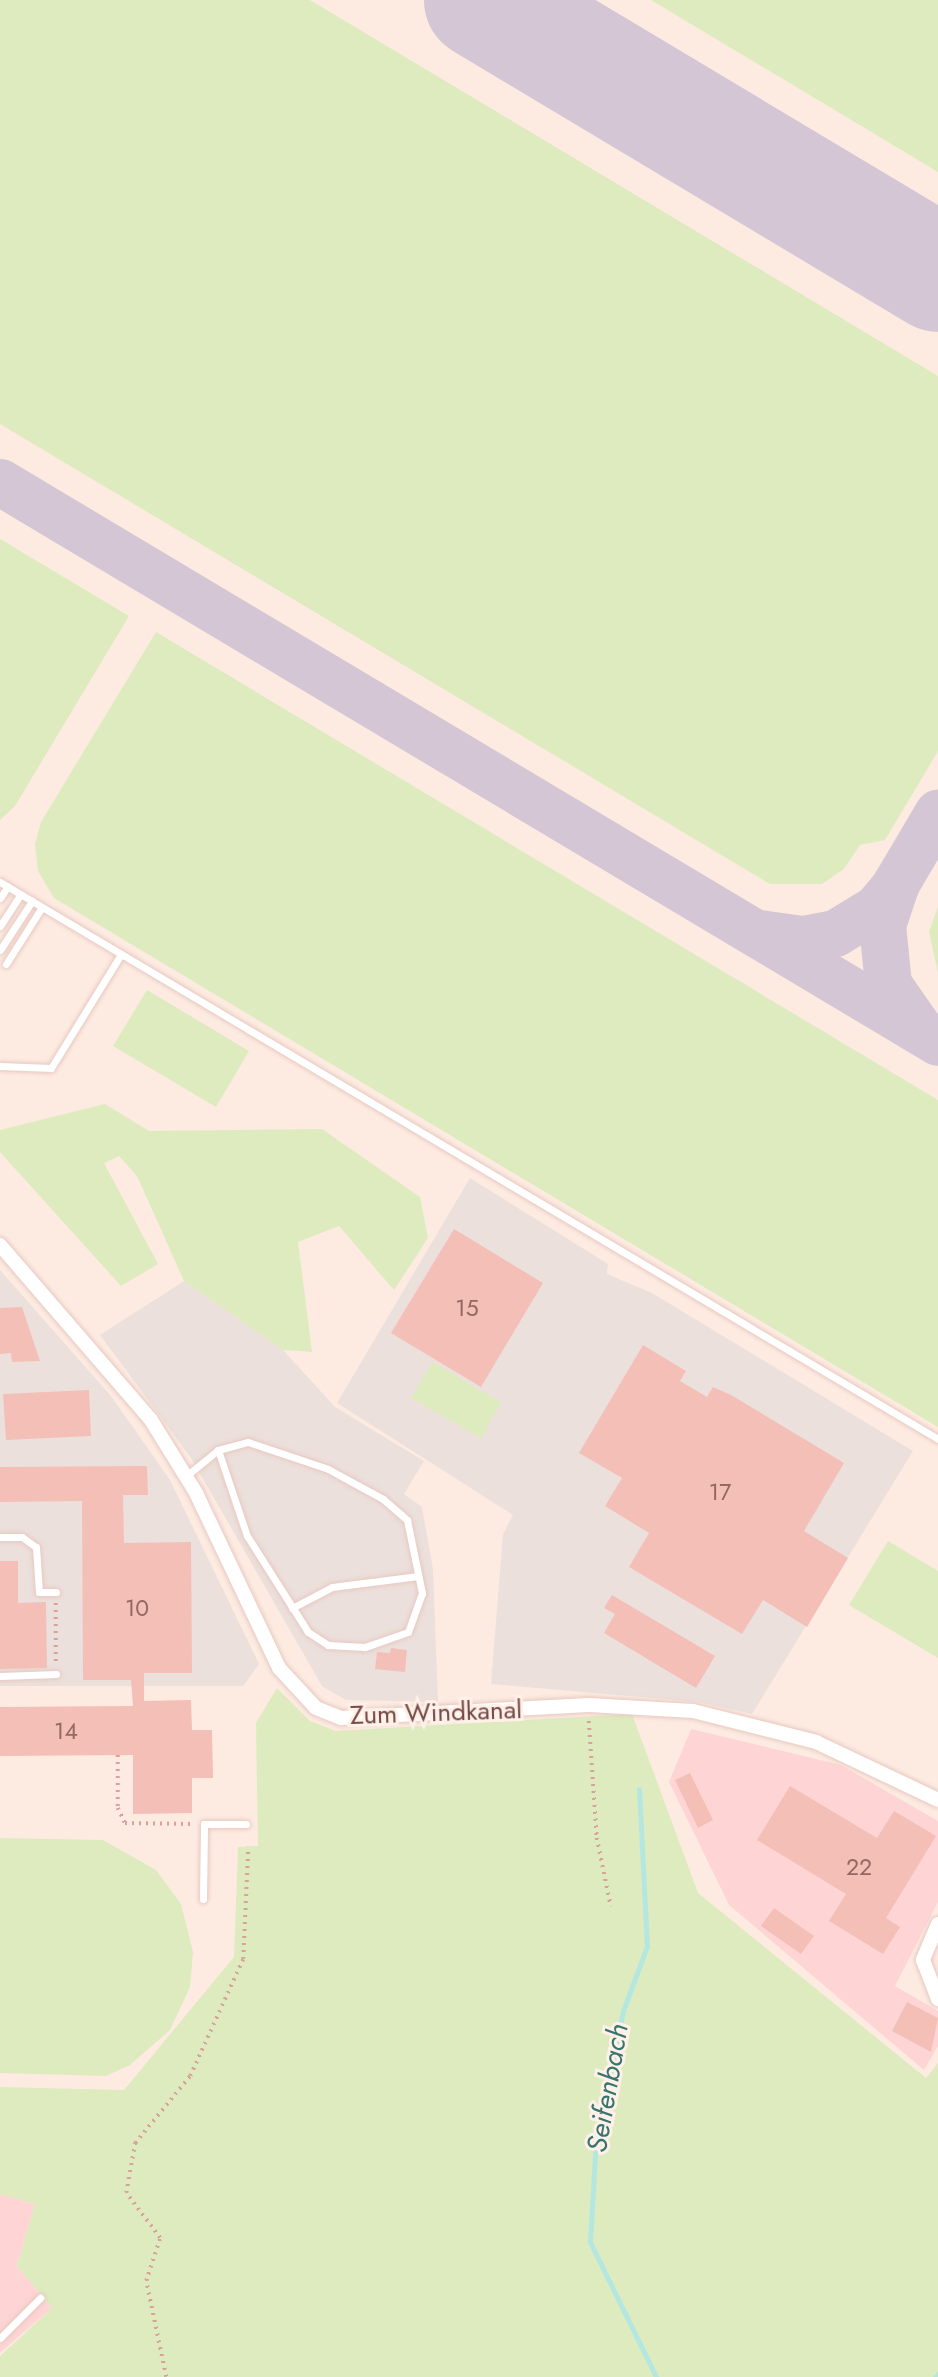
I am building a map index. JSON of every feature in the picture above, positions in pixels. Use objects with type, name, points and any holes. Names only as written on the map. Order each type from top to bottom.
[{"type":"street","name":"Zum Windkanal","points":[[0,1245],[151,1420],[186,1476],[279,1668],[316,1708],[341,1718],[589,1705],[693,1711],[770,1728],[866,1762],[938,1800]]},
{"type":"street","points":[[938,1924],[923,1960],[924,1977],[938,1999]]},
{"type":"lane","points":[[0,881],[938,1439]]},
{"type":"lane","points":[[0,898],[8,886]]},
{"type":"lane","points":[[0,926],[21,894]]},
{"type":"lane","points":[[0,950],[32,901]]},
{"type":"lane","points":[[6,964],[42,907]]},
{"type":"lane","points":[[0,1066],[51,1068],[121,954]]},
{"type":"lane","points":[[186,1476],[218,1450],[248,1443],[328,1469],[383,1499],[407,1520],[422,1592],[408,1632],[365,1647],[328,1645],[307,1632],[247,1536],[218,1450]]},
{"type":"lane","points":[[0,1537],[22,1537],[36,1547],[39,1592],[56,1592]]},
{"type":"lane","points":[[292,1608],[332,1587],[418,1576]]},
{"type":"lane","points":[[0,1676],[56,1674]]},
{"type":"lane","points":[[204,1899],[204,1824],[246,1824]]},
{"type":"lane","points":[[0,2338],[40,2298]]},
{"type":"path","points":[[56,1592],[56,1674]]},
{"type":"path","points":[[589,1705],[590,1769],[611,1907]]},
{"type":"path","points":[[118,1755],[118,1808],[125,1823],[204,1824]]},
{"type":"path","points":[[166,2377],[159,2361],[146,2281],[160,2238],[126,2193],[135,2143],[190,2076],[243,1958],[248,1847]]},
{"type":"shaded area","points":[[470,1178],[608,1264],[607,1274],[652,1293],[913,1451],[752,1714],[699,1702],[491,1684],[503,1534],[513,1515],[337,1403]]},
{"type":"shaded area","points":[[0,1270],[111,1396],[170,1480],[259,1664],[243,1686],[0,1686]]},
{"type":"shaded area","points":[[184,1281],[283,1350],[335,1407],[424,1461],[404,1494],[422,1507],[433,1569],[438,1702],[346,1700],[322,1686],[191,1458],[100,1335]]},
{"type":"shaded area","points":[[691,1729],[841,1765],[938,1821],[938,1902],[895,1986],[938,2011],[938,2046],[924,2070],[729,1905],[669,1782]]},
{"type":"shaded area","points":[[0,2194],[35,2204],[17,2266],[52,2308],[0,2353]]},
{"type":"green space","points":[[0,0],[310,0],[938,376],[938,751],[885,840],[860,845],[844,869],[822,884],[770,884],[0,424]]},
{"type":"green space","points":[[651,0],[938,0],[938,172]]},
{"type":"green space","points":[[0,539],[129,616],[15,806],[0,820]]},
{"type":"green space","points":[[156,632],[938,1100],[938,1427],[54,898],[38,871],[35,844],[41,822]]},
{"type":"green space","points":[[938,906],[938,973],[929,932]]},
{"type":"green space","points":[[147,990],[249,1051],[216,1107],[113,1046]]},
{"type":"green space","points":[[105,1104],[149,1131],[322,1129],[420,1197],[428,1238],[394,1290],[339,1226],[298,1242],[312,1352],[283,1350],[184,1281],[137,1176],[119,1156],[104,1163],[158,1264],[121,1286],[0,1152],[0,1130]]},
{"type":"green space","points":[[432,1362],[501,1402],[481,1438],[411,1398]]},
{"type":"green space","points":[[888,1541],[938,1571],[938,1658],[849,1605]]},
{"type":"green space","points":[[277,1688],[310,1721],[336,1731],[632,1714],[698,1893],[926,2078],[938,2063],[938,2377],[0,2377],[0,2356],[52,2308],[17,2266],[35,2204],[0,2194],[0,2087],[124,2090],[234,1957],[238,1847],[258,1846],[256,1723]]},
{"type":"green space","points":[[0,1838],[103,1840],[156,1870],[181,1904],[193,1952],[190,1987],[170,2030],[130,2065],[106,2076],[0,2073]]},
{"type":"building","points":[[454,1229],[543,1283],[481,1387],[391,1333]]},
{"type":"building","points":[[22,1307],[40,1361],[12,1362],[11,1353],[0,1354],[0,1308]]},
{"type":"building","points":[[643,1345],[686,1371],[680,1381],[707,1397],[713,1387],[731,1395],[844,1463],[804,1531],[848,1558],[807,1627],[763,1600],[742,1634],[629,1567],[649,1533],[605,1506],[622,1478],[579,1453]]},
{"type":"building","points":[[89,1390],[91,1436],[6,1440],[3,1394]]},
{"type":"building","points":[[147,1466],[148,1495],[123,1495],[124,1543],[191,1542],[192,1673],[144,1673],[144,1701],[191,1700],[192,1730],[212,1730],[213,1778],[192,1778],[192,1813],[133,1814],[133,1755],[0,1756],[0,1707],[133,1706],[131,1680],[83,1680],[82,1501],[0,1502],[0,1467]]},
{"type":"building","points":[[0,1561],[18,1561],[18,1603],[46,1602],[47,1668],[0,1669]]},
{"type":"building","points":[[612,1595],[715,1656],[696,1688],[604,1633],[615,1614],[604,1608]]},
{"type":"building","points":[[391,1648],[407,1650],[405,1672],[375,1669],[377,1652],[390,1653]]},
{"type":"building","points":[[690,1773],[713,1820],[698,1828],[675,1780]]},
{"type":"building","points":[[790,1786],[877,1838],[894,1811],[936,1836],[886,1918],[900,1927],[883,1954],[829,1921],[846,1894],[757,1840]]},
{"type":"building","points":[[774,1908],[814,1936],[801,1954],[761,1926]]},
{"type":"building","points":[[907,2002],[938,2018],[931,2052],[892,2031]]},
{"type":"waterway","name":"Seifenbach","points":[[639,1789],[647,1946],[623,2011],[596,2138],[590,2242],[656,2377]]},
{"type":"waterway","points":[[935,2377],[938,2374]]},
{"type":"taxiway","points":[[0,482],[938,1042]]},
{"type":"taxiway","points":[[918,1027],[888,984],[882,925],[896,883],[938,812]]},
{"type":"taxiway","points":[[759,933],[803,939],[835,933],[876,908],[896,884]]},
{"type":"runway","points":[[482,0],[938,273]]}]
